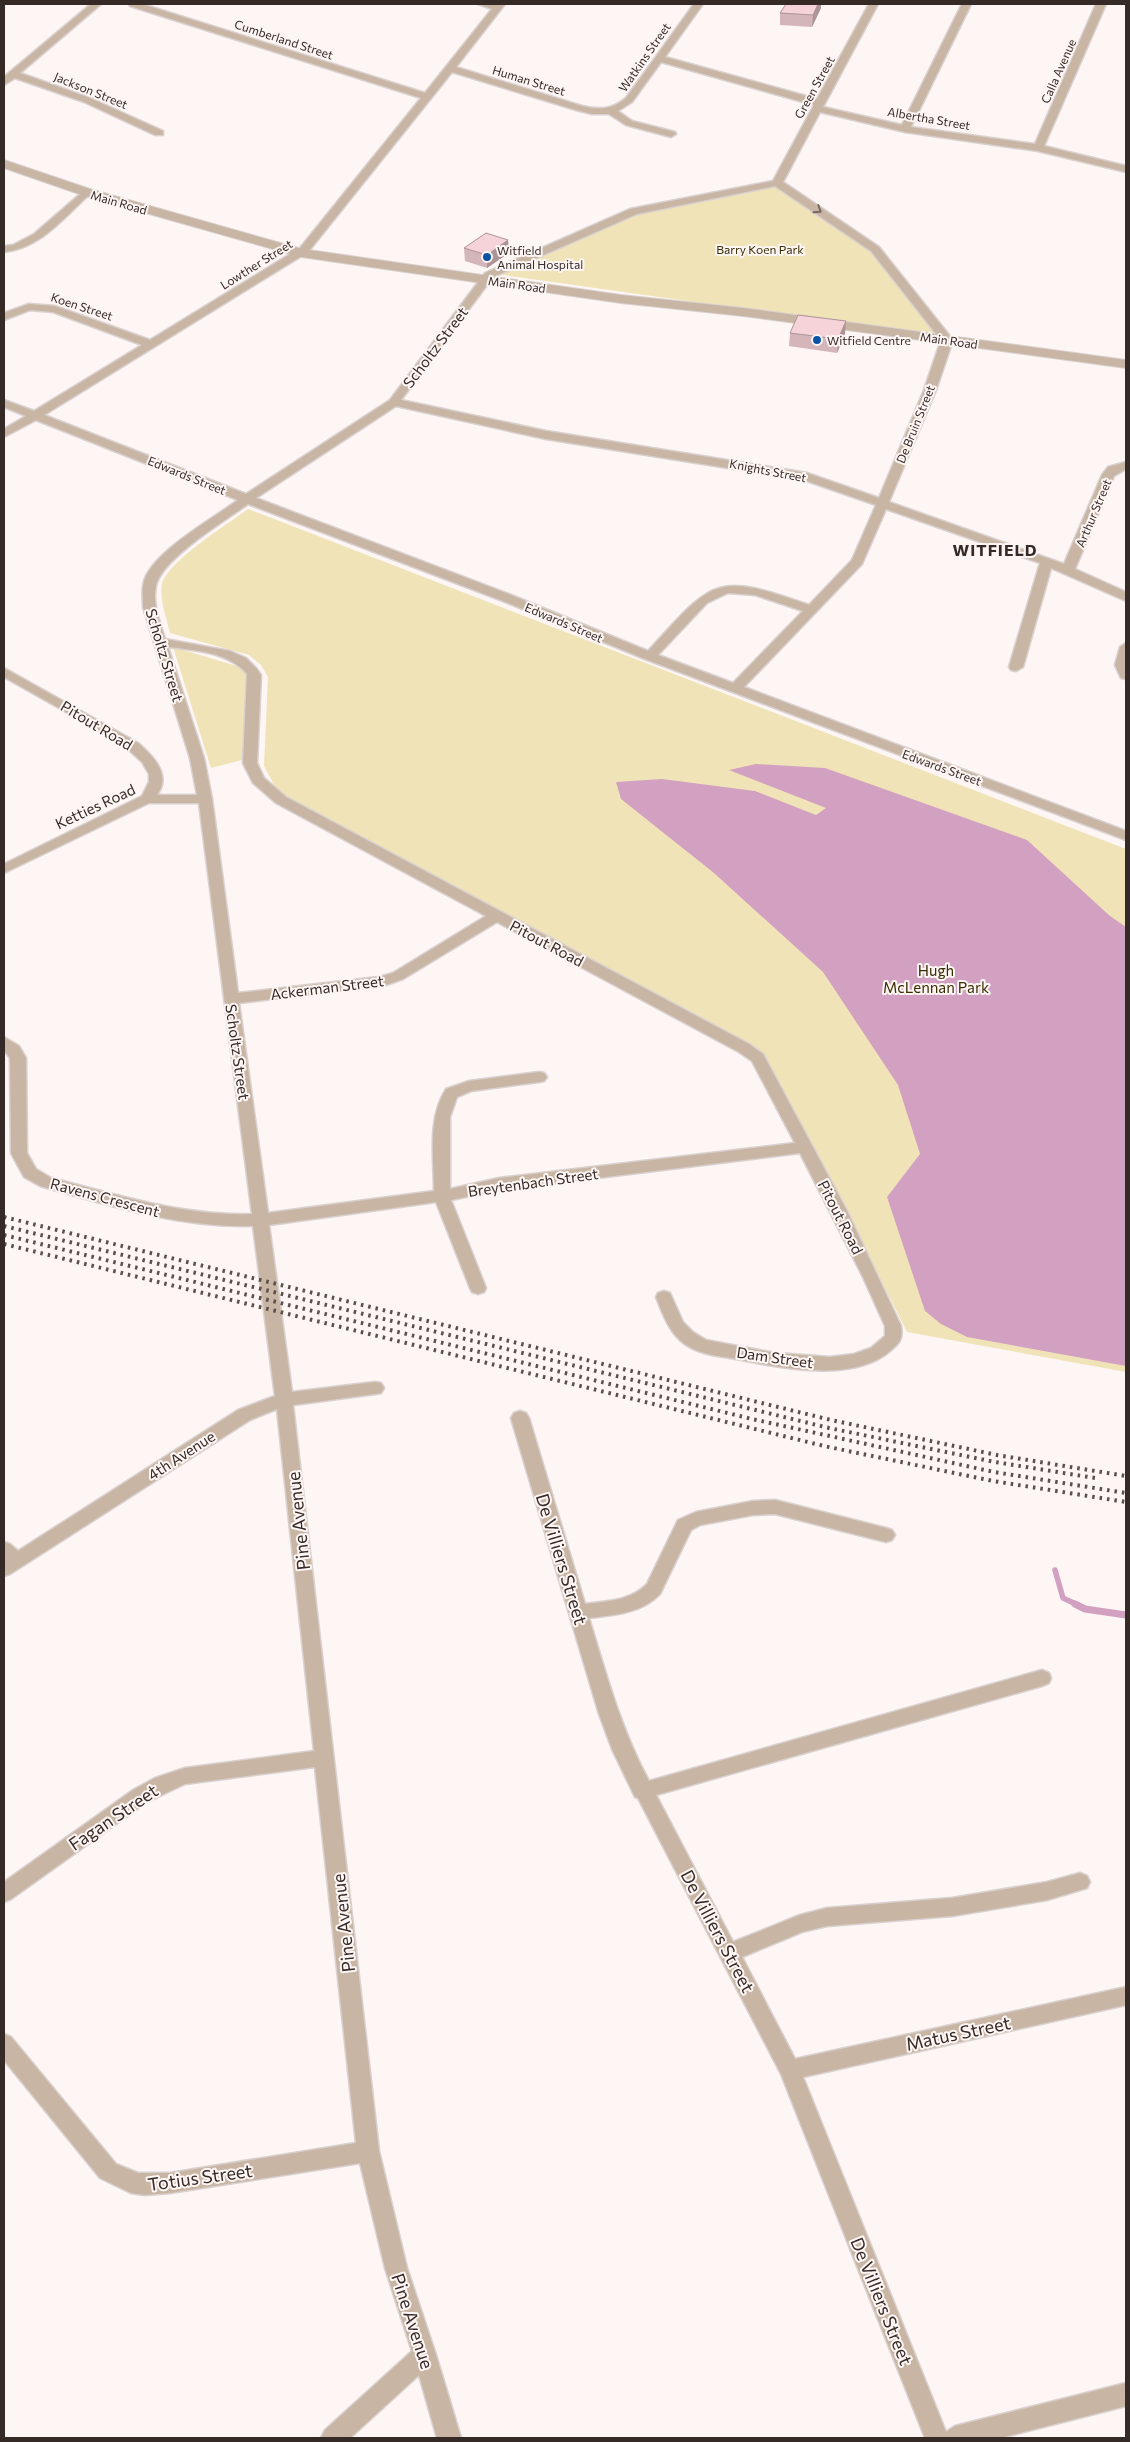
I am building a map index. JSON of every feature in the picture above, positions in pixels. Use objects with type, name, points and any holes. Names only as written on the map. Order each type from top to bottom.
[{"type":"street","points":[[4,82],[96,4]]},
{"type":"street","name":"Cumberland Street","points":[[133,4],[427,97]]},
{"type":"street","points":[[482,4],[499,6]]},
{"type":"street","name":"Watkins Street","points":[[606,112],[622,107],[629,100],[698,4]]},
{"type":"street","name":"Green Street","points":[[777,183],[874,4]]},
{"type":"street","points":[[905,128],[967,4]]},
{"type":"street","name":"Calla Avenue","points":[[1038,148],[1101,4]]},
{"type":"street","name":"Lowther Street","points":[[4,434],[299,251],[427,97],[499,6]]},
{"type":"street","name":"Albertha Street","points":[[659,58],[818,105],[905,128],[1038,148],[1126,169]]},
{"type":"street","name":"Human Street","points":[[449,68],[579,108],[606,112]]},
{"type":"street","name":"Jackson Street","points":[[13,74],[87,100],[159,133]]},
{"type":"street","points":[[606,112],[629,123],[671,134]]},
{"type":"street","name":"Main Road","points":[[4,164],[86,192],[299,251],[669,305],[743,312],[1126,364]]},
{"type":"street","points":[[487,277],[634,211],[777,183],[875,249],[947,340]]},
{"type":"street","points":[[4,249],[14,249],[28,244],[86,192]]},
{"type":"street","name":"Scholtz Street","points":[[284,1398],[205,799],[198,758],[148,599],[154,572],[172,553],[247,499],[394,402],[487,277]]},
{"type":"street","name":"Koen Street","points":[[4,316],[29,308],[55,309],[151,344]]},
{"type":"street","name":"De Bruin Street","points":[[736,688],[858,561],[930,390],[947,340]]},
{"type":"street","name":"Knights Street","points":[[394,402],[560,438],[718,461],[806,477],[1047,562],[1126,597]]},
{"type":"street","name":"Edwards Street","points":[[4,403],[875,743],[1126,836]]},
{"type":"street","name":"Arthur Street","points":[[1068,570],[1108,475],[1112,470],[1126,465]]},
{"type":"street","points":[[1016,667],[1047,562]]},
{"type":"street","points":[[650,656],[703,600],[717,592],[735,589],[752,591],[811,610]]},
{"type":"street","name":"Pitout Road","points":[[162,642],[182,644],[233,657],[244,663],[254,675],[250,763],[258,780],[272,794],[754,1054],[762,1064],[839,1211],[893,1326]]},
{"type":"street","points":[[1126,646],[1121,663],[1122,671],[1126,675]]},
{"type":"street","name":"Pitout Road","points":[[4,672],[126,740],[143,753],[151,762],[156,783],[147,800]]},
{"type":"street","name":"Ketties Road","points":[[4,869],[147,800],[205,799]]},
{"type":"street","name":"Ackerman Street","points":[[230,999],[381,982],[398,976],[496,916]]},
{"type":"street","name":"Ravens Crescent","points":[[4,1042],[14,1050],[18,1058],[19,1153],[30,1173],[46,1182],[183,1217],[218,1221],[262,1220]]},
{"type":"street","points":[[478,1288],[442,1196],[442,1117],[446,1102],[451,1093],[469,1086],[539,1078]]},
{"type":"street","name":"Breytenbach Street","points":[[262,1220],[442,1196],[498,1184],[804,1147]]},
{"type":"street","name":"Dam Street","points":[[664,1297],[678,1328],[689,1340],[702,1346],[799,1362],[830,1364],[875,1355],[886,1348],[894,1338],[893,1326]]},
{"type":"street","name":"4th Avenue","points":[[8,1559],[265,1404],[284,1398],[375,1388]]},
{"type":"street","name":"Pine Avenue","points":[[284,1398],[368,2151],[396,2268],[425,2355],[449,2438]]},
{"type":"street","name":"De Villiers Street","points":[[520,1418],[609,1714],[622,1750],[790,2070],[937,2438]]},
{"type":"street","points":[[578,1612],[636,1603],[648,1598],[684,1525],[696,1519],[753,1508],[775,1507],[886,1535]]},
{"type":"street","points":[[642,1790],[1042,1678]]},
{"type":"street","name":"Fagan Street","points":[[4,1893],[140,1796],[162,1784],[185,1776],[324,1758]]},
{"type":"street","points":[[729,1953],[800,1924],[827,1917],[952,1907],[1047,1891],[1080,1882]]},
{"type":"street","name":"Matus Street","points":[[790,2070],[1126,1996]]},
{"type":"street","name":"Totius Street","points":[[4,2044],[108,2171],[123,2182],[143,2186],[170,2183],[368,2151]]},
{"type":"street","points":[[334,2438],[425,2355]]},
{"type":"street","points":[[955,2438],[1126,2395]]},
{"type":"green space","name":"Barry Koen Park","points":[[772,185],[872,252],[937,336],[496,274],[646,211]]},
{"type":"green space","name":"Hugh McLennan Park","points":[[248,509],[1126,849],[1126,1372],[907,1332],[809,1137],[761,1054],[280,796],[264,766],[268,677],[261,665],[249,655],[170,633],[161,590],[167,575],[175,565]]},
{"type":"green space","points":[[173,647],[240,667],[249,679],[242,760],[211,768]]},
{"type":"shaded area","points":[[756,764],[825,768],[1027,840],[1110,916],[1126,927],[1126,1366],[967,1337],[941,1324],[925,1311],[887,1197],[920,1154],[898,1085],[823,972],[714,873],[621,799],[616,782],[662,779],[755,791],[816,815],[826,808],[729,770]]},
{"type":"building","points":[[786,4],[818,4],[813,15],[780,13]]},
{"type":"building","points":[[486,233],[508,240],[487,255],[464,248]]},
{"type":"building","points":[[798,315],[846,321],[838,339],[790,333]]},
{"type":"waterway","points":[[1055,1570],[1063,1598],[1078,1605]]},
{"type":"waterway","points":[[1075,1604],[1085,1609],[1126,1615]]},
{"type":"railway","points":[[4,1217],[831,1420],[997,1455],[1126,1476]]},
{"type":"railway","points":[[4,1226],[829,1428],[995,1462],[1095,1478]]},
{"type":"railway","points":[[4,1235],[752,1419],[994,1472],[1126,1493]]},
{"type":"railway","points":[[4,1244],[824,1446],[993,1481],[1126,1502]]},
{"type":"place","name":"Witfield Animal Hospital","points":[[487,257]]},
{"type":"place","name":"Witfield Centre","points":[[817,340]]},
{"type":"district","name":"WITFIELD","points":[[995,549]]}]
